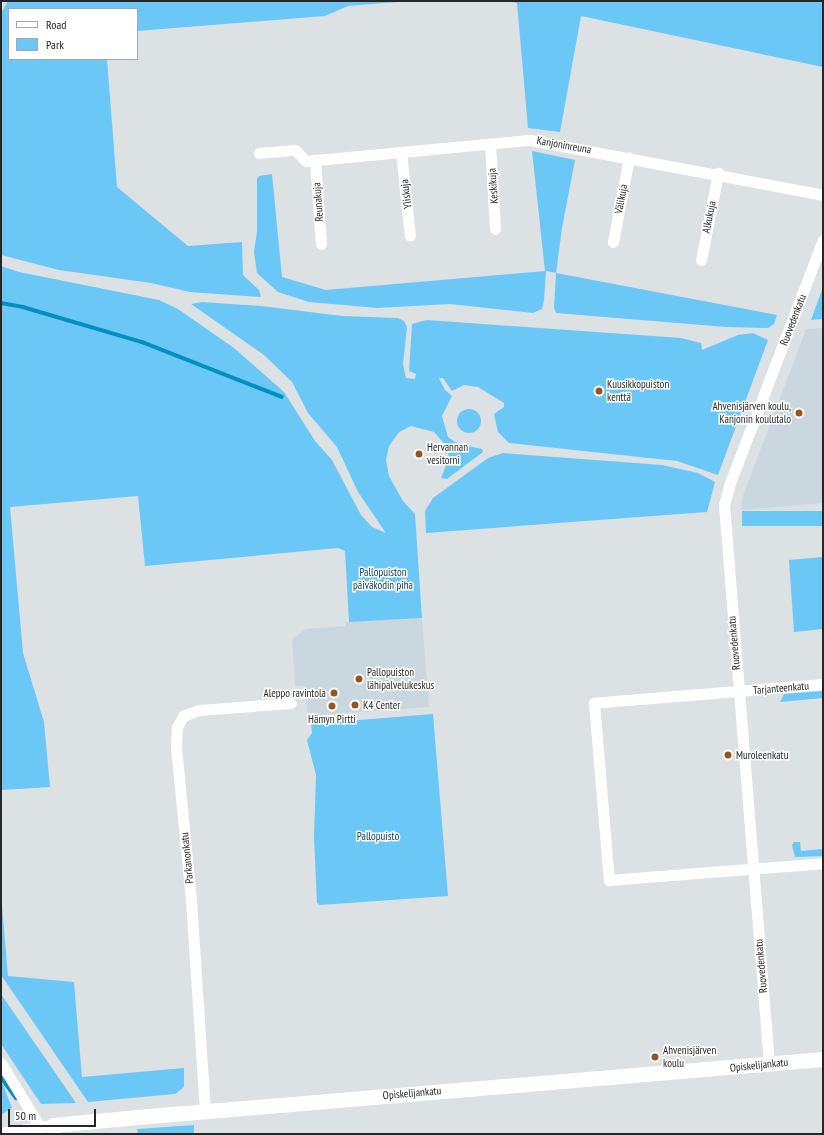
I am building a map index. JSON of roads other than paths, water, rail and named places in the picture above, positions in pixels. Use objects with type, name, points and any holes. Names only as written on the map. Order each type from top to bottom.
[{"type":"main road","name":"Opiskelijankatu","points":[[49,1129],[205,1111],[823,1059]]},
{"type":"street","name":"Kanjoninreuna","points":[[258,153],[295,150],[306,161],[536,140],[718,173],[823,195]]},
{"type":"street","name":"Keskikuja","points":[[490,144],[495,229]]},
{"type":"street","name":"Yliskuja","points":[[400,152],[410,236]]},
{"type":"street","name":"Välikuja","points":[[613,242],[629,157]]},
{"type":"street","name":"Reunakuja","points":[[316,160],[321,244]]},
{"type":"street","name":"Alkukuja","points":[[701,260],[718,173]]},
{"type":"street","name":"Ruovedenkatu","points":[[769,1064],[724,505],[730,483],[823,240]]},
{"type":"street","name":"Tarjanteenkatu","points":[[738,691],[823,684]]},
{"type":"street","points":[[738,691],[594,703],[609,880],[823,863]]},
{"type":"street","name":"Parkanonkatu","points":[[205,1111],[192,911],[176,746],[177,727],[183,716],[199,710],[291,703]]},
{"type":"street","points":[[1,1063],[49,1129]]},
{"type":"street","name":"Opiskelijankatu","points":[[1,1133],[49,1129]]},
{"type":"waterway","points":[[1,303],[23,307],[142,342],[282,397]]},
{"type":"waterway","points":[[1,1077],[16,1098]]},
{"type":"place","name":"Kuusikkopuiston kenttä","points":[[599,391]]},
{"type":"place","name":"Ahvenisjärven koulu, Kanjonin koulutalo","points":[[799,413]]},
{"type":"place","name":"Hervannan vesitorni","points":[[419,454]]},
{"type":"place","name":"Pallopuiston lähipalvelukeskus","points":[[359,679]]},
{"type":"place","name":"Aleppo ravintola","points":[[334,693]]},
{"type":"place","name":"K4 Center","points":[[355,705]]},
{"type":"place","name":"Hämyn Pirtti","points":[[332,706]]},
{"type":"place","name":"Muroleenkatu","points":[[728,755]]},
{"type":"place","name":"Ahvenisjärven koulu","points":[[655,1057]]},
{"type":"park label","name":"Pallopuiston päiväkodin piha","points":[[383,579]]},
{"type":"park label","name":"Pallopuisto","points":[[378,836]]}]
